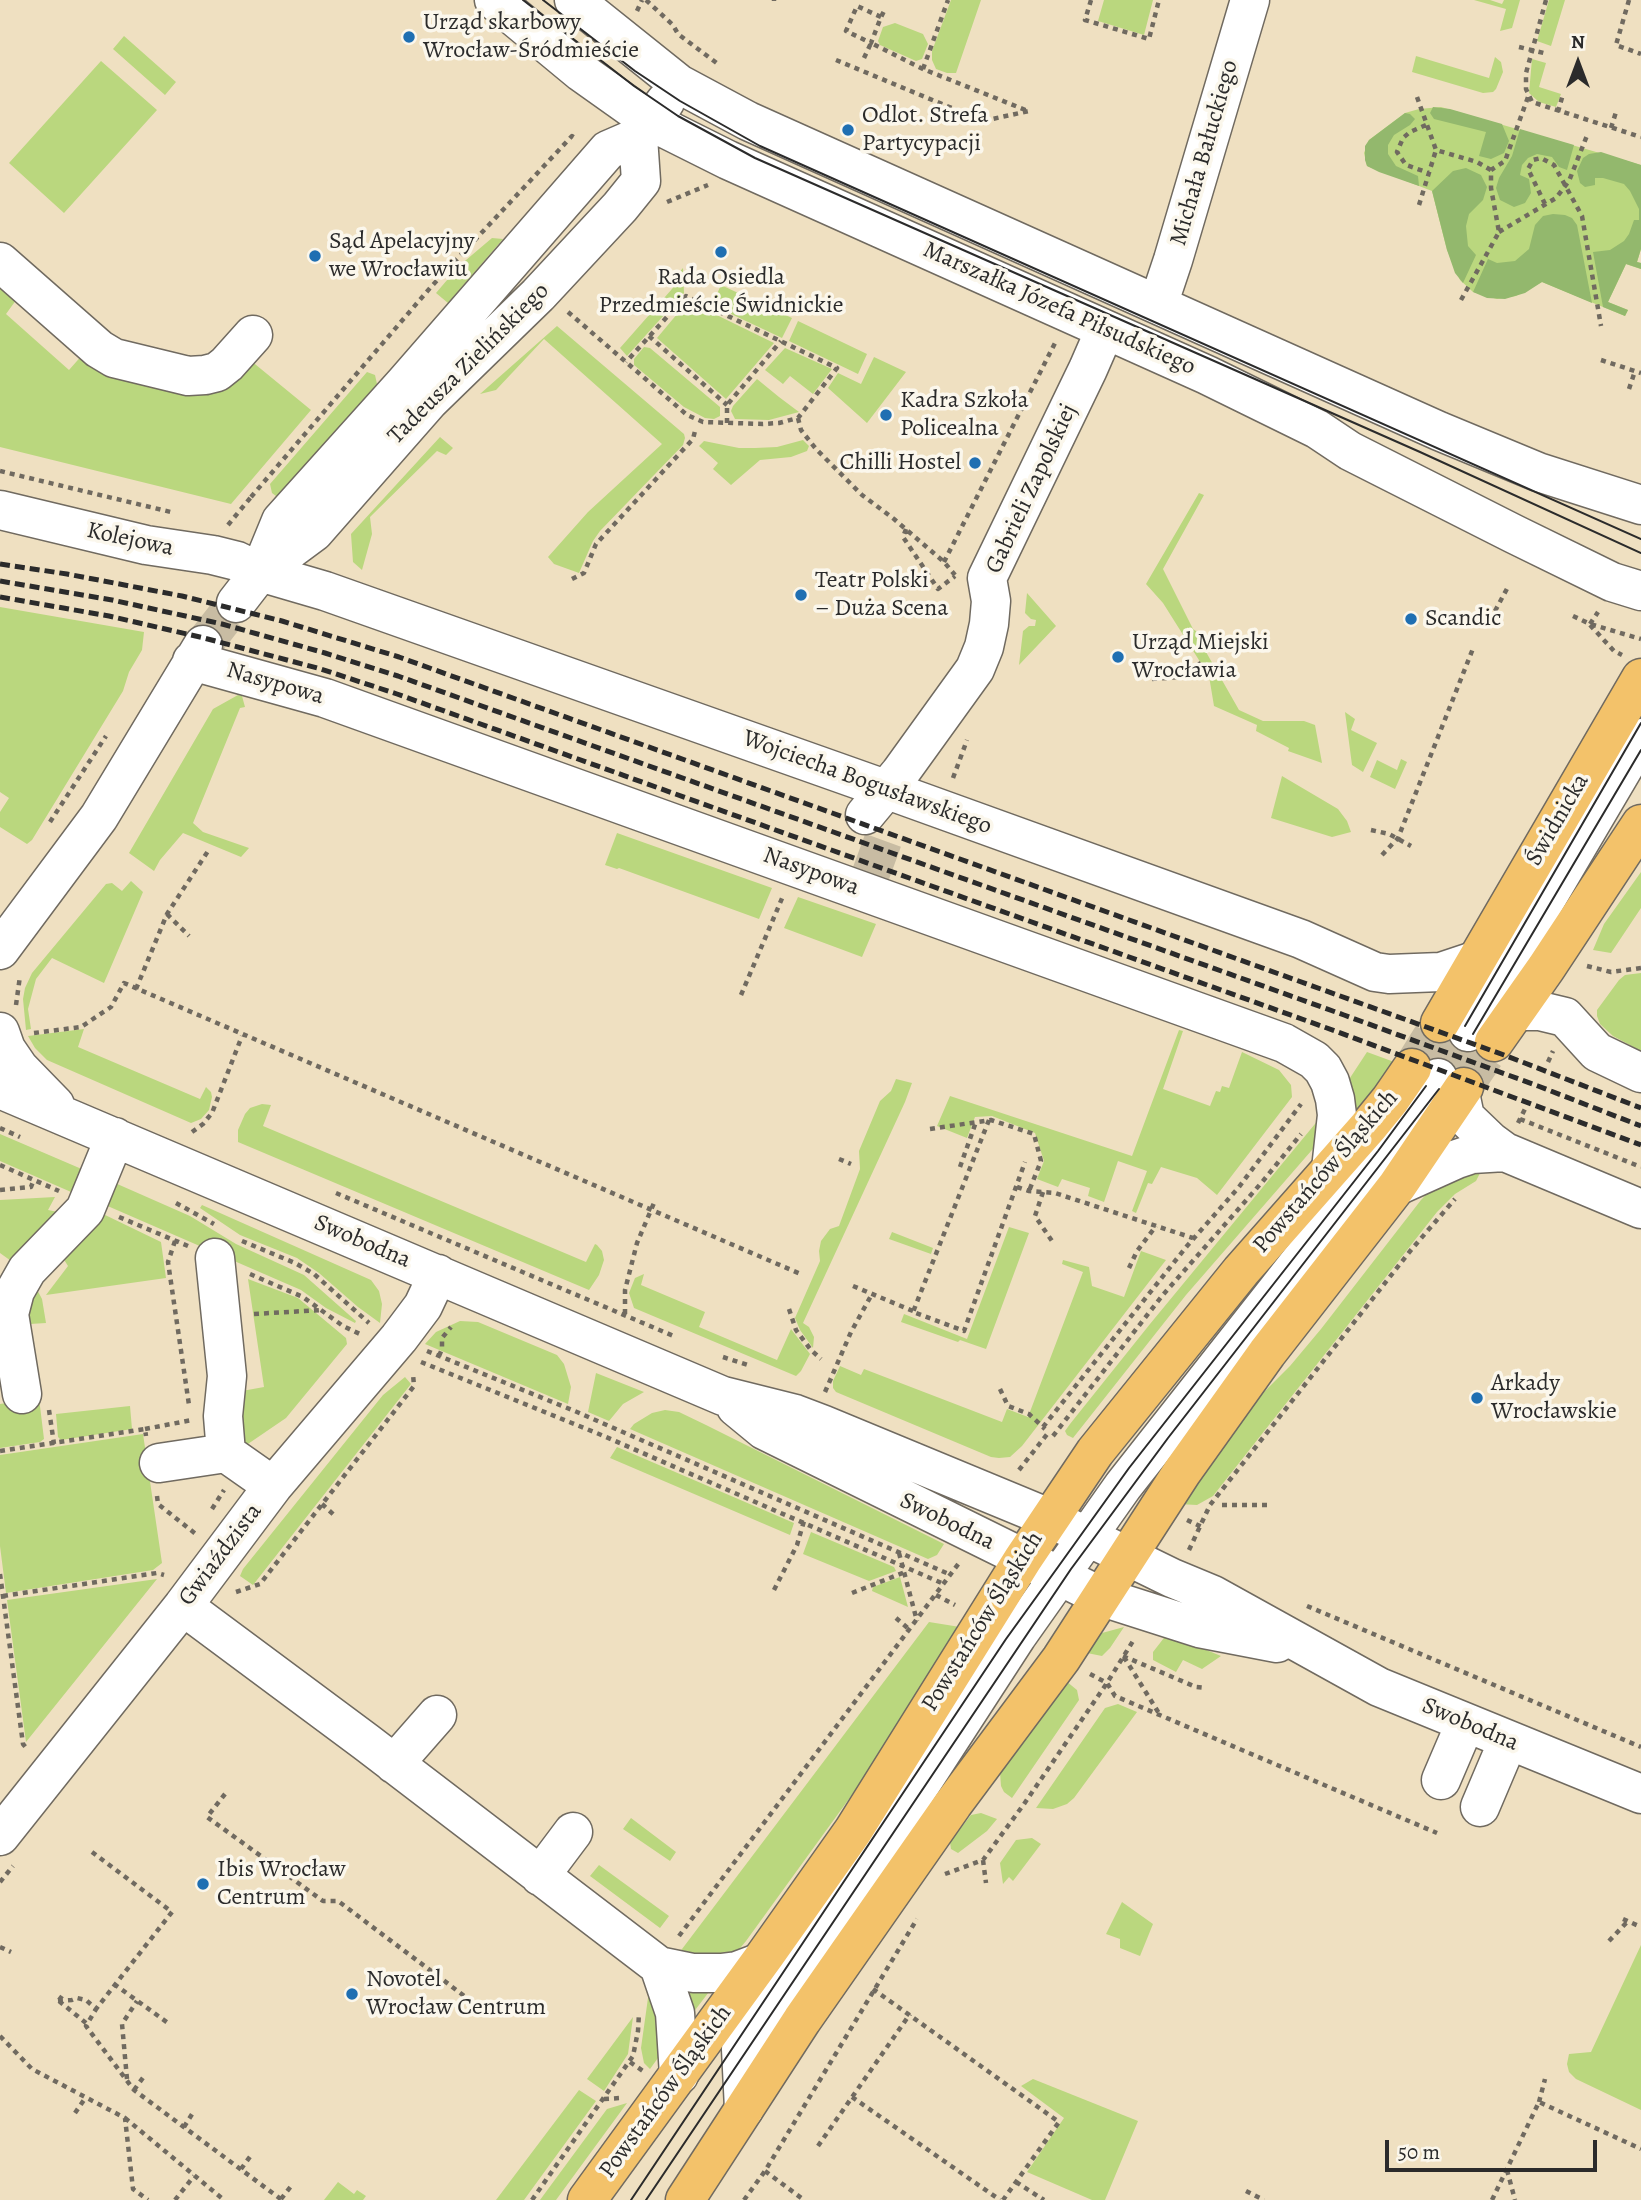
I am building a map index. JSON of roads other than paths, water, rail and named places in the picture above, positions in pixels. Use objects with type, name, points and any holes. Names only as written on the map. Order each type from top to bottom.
[{"type":"main road","name":"Świdnicka","points":[[1474,961],[1634,668]]},
{"type":"main road","points":[[1474,961],[1467,1032],[1515,1011],[1641,824]]},
{"type":"main road","points":[[685,2200],[853,1946],[968,1783],[1061,1659],[1182,1472],[1267,1353],[1397,1186],[1444,1082]]},
{"type":"main road","name":"Powstańców Śląskich","points":[[587,2200],[853,1831],[1049,1518],[1095,1452],[1241,1271],[1390,1100],[1444,1082]]},
{"type":"street","name":"Marszałka Józefa Piłsudskiego","points":[[494,0],[581,72],[644,129],[728,160],[1207,375],[1317,429],[1350,451],[1514,534],[1612,582],[1641,591]]},
{"type":"street","points":[[533,0],[605,56],[679,84]]},
{"type":"street","name":"Marszałka Józefa Piłsudskiego","points":[[574,0],[679,84],[748,121],[1512,462],[1641,505]]},
{"type":"street","name":"Michała Bałuckiego","points":[[1158,305],[1250,0]]},
{"type":"street","name":"Tadeusza Zielińskiego","points":[[236,603],[260,572],[281,521],[608,150],[644,129],[679,84]]},
{"type":"street","name":"Tadeusza Zielińskiego","points":[[260,572],[314,532],[429,401],[538,296],[630,195],[640,181],[644,129]]},
{"type":"street","points":[[0,262],[99,349],[114,358],[188,376],[205,376],[217,372],[227,364],[253,335]]},
{"type":"street","points":[[404,429],[457,324]]},
{"type":"street","name":"Gabrieli Zapolskiej","points":[[880,810],[975,668],[984,647],[989,624],[991,601],[987,578],[1105,330]]},
{"type":"street","name":"Kolejowa","points":[[0,510],[146,545],[223,557],[260,572]]},
{"type":"street","name":"Wojciecha Bogusławskiego","points":[[260,572],[350,600],[880,810],[1301,939],[1375,972],[1441,972],[1474,961]]},
{"type":"street","name":"Nasypowa","points":[[0,951],[99,817],[197,653],[795,866],[856,879],[1284,1042],[1323,1069],[1335,1098],[1335,1142],[1331,1169]]},
{"type":"street","points":[[1467,1032],[1641,738]]},
{"type":"street","points":[[1515,1011],[1556,1013],[1574,1025],[1597,1052],[1641,1073]]},
{"type":"street","points":[[15,1033],[6,1049],[19,1068],[66,1116]]},
{"type":"street","points":[[744,2109],[741,2049],[891,1829],[1058,1576],[1202,1383],[1425,1100],[1444,1082],[1465,1117],[1490,1141],[1513,1135],[1641,1209]]},
{"type":"street","name":"Swobodna","points":[[0,1088],[723,1396],[815,1421],[1049,1518],[1213,1595],[1379,1687],[1484,1732],[1640,1793]]},
{"type":"street","points":[[1397,1186],[1457,1159],[1489,1152],[1513,1135]]},
{"type":"street","points":[[22,1394],[9,1314],[15,1291],[27,1270],[85,1210],[115,1137]]},
{"type":"street","points":[[224,1241],[222,1318],[227,1376],[225,1434],[273,1486]]},
{"type":"street","name":"Gwiaździsta","points":[[0,1836],[175,1591],[273,1486],[399,1338],[423,1307],[438,1275]]},
{"type":"street","name":"Swobodna","points":[[723,1396],[764,1430],[1102,1597],[1199,1628],[1307,1649]]},
{"type":"street","points":[[152,1456],[225,1434]]},
{"type":"street","points":[[175,1591],[540,1876],[668,1953],[693,1973],[737,1971],[761,1962]]},
{"type":"street","points":[[394,1764],[437,1715]]},
{"type":"street","points":[[1459,1791],[1484,1732]]},
{"type":"street","points":[[540,1876],[573,1832]]},
{"type":"street","points":[[668,1953],[679,2075]]},
{"type":"tunnel","points":[[203,645],[236,603]]},
{"type":"tunnel","points":[[870,876],[889,824]]},
{"type":"tunnel","points":[[1412,1068],[1440,1023]]},
{"type":"tunnel","points":[[1438,1078],[1468,1032]]},
{"type":"tunnel","points":[[1464,1087],[1494,1042]]},
{"type":"tram line","points":[[523,0],[634,86],[678,116],[755,158],[1420,452],[1641,553]]},
{"type":"tram line","points":[[543,0],[635,71],[680,101],[760,146],[1641,539]]},
{"type":"tram line","points":[[1465,1026],[1641,723]]},
{"type":"tram line","points":[[1473,1034],[1641,750]]},
{"type":"tram line","points":[[631,2200],[1006,1639],[1129,1468],[1426,1086]]},
{"type":"tram line","points":[[646,2200],[1071,1569],[1168,1438],[1439,1089]]},
{"type":"railway","points":[[0,564],[182,596],[282,621],[399,657],[1504,1055],[1641,1108]]},
{"type":"railway","points":[[0,581],[112,600],[222,624],[398,676],[1344,1015],[1641,1126]]},
{"type":"railway","points":[[0,597],[109,616],[204,638],[321,669],[397,694],[1338,1032],[1641,1145]]},
{"type":"place","name":"Urząd skarbowy Wrocław-Śródmieście","points":[[409,37]]},
{"type":"place","name":"Odlot. Strefa Partycypacji","points":[[848,130]]},
{"type":"place","name":"Rada Osiedla Przedmieście Świdnickie","points":[[721,252]]},
{"type":"place","name":"Sąd Apelacyjny we Wrocławiu","points":[[315,256]]},
{"type":"place","name":"Kadra Szkoła Policealna","points":[[886,415]]},
{"type":"place","name":"Chilli Hostel","points":[[975,463]]},
{"type":"place","name":"Teatr Polski – Duża Scena","points":[[801,595]]},
{"type":"place","name":"Scandic","points":[[1411,619]]},
{"type":"place","name":"Urząd Miejski Wrocławia","points":[[1118,657]]},
{"type":"place","name":"Arkady Wrocławskie","points":[[1477,1398]]},
{"type":"place","name":"Ibis Wrocław Centrum","points":[[203,1884]]},
{"type":"place","name":"Novotel Wrocław Centrum","points":[[352,1994]]}]
